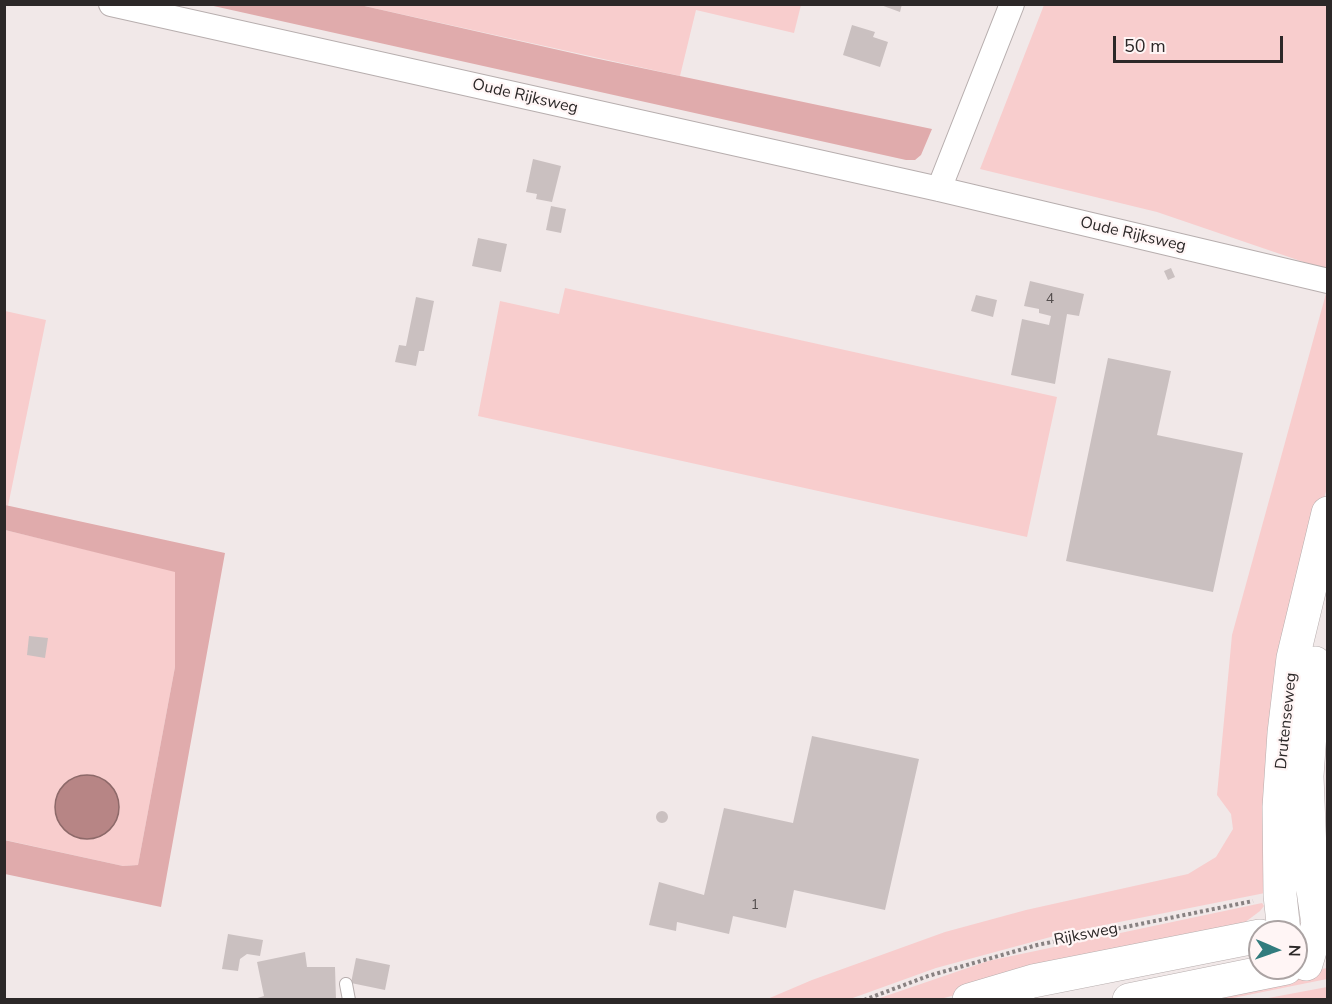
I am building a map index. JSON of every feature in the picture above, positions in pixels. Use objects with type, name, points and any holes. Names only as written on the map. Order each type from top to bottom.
[{"type":"main road","name":"Drutenseweg","points":[[1285,920],[1280,895],[1279,807],[1284,733],[1293,658],[1328,513]]},
{"type":"main road","name":"Drutenseweg","points":[[1308,935],[1323,923],[1311,876],[1307,776],[1316,654],[1328,588]]},
{"type":"main road","points":[[969,999],[1033,981],[1248,954]]},
{"type":"main road","points":[[1129,999],[1248,962]]},
{"type":"street","name":"Oude Rijksweg","points":[[111,4],[939,189],[1328,281]]},
{"type":"street","points":[[939,189],[1012,4]]},
{"type":"lane","points":[[346,984],[349,999]]},
{"type":"path","name":"Rijksweg","points":[[864,999],[928,976],[1037,945],[1280,895]]},
{"type":"shaded area","points":[[209,5],[360,5],[594,58],[932,129],[921,155],[915,160],[906,160]]},
{"type":"shaded area","points":[[360,5],[801,5],[794,33],[696,10],[680,76]]},
{"type":"shaded area","points":[[1044,5],[1327,5],[1327,270],[1157,212],[980,169]]},
{"type":"shaded area","points":[[565,288],[1057,397],[1027,537],[478,416],[500,301],[559,314]]},
{"type":"shaded area","points":[[1327,290],[1327,488],[1310,548],[1265,893],[1069,932],[936,968],[850,999],[765,1000],[812,980],[945,932],[1026,910],[1188,874],[1216,857],[1233,829],[1231,814],[1217,795],[1232,635]]},
{"type":"shaded area","points":[[5,311],[46,320],[8,506],[5,505]]},
{"type":"shaded area","points":[[5,505],[225,553],[161,907],[5,874],[4,840],[123,866],[138,865],[175,667],[175,572],[5,530]]},
{"type":"shaded area","points":[[5,530],[175,571],[175,667],[138,865],[123,866],[5,840]],"holes":[[[117,799],[118,810],[115,822],[108,831],[96,838],[84,839],[71,835],[56,817],[55,810]]]},
{"type":"shaded area","points":[[87,775],[105,781],[113,789],[119,807],[113,825],[105,833],[87,839],[69,833],[61,825],[55,807],[61,789],[69,781]]},
{"type":"shaded area","points":[[1262,903],[1264,906],[1244,923],[940,999],[874,1000],[988,961]]},
{"type":"shaded area","points":[[1327,968],[1327,979],[1228,999],[1169,1000],[1268,980],[1308,980],[1308,972]]},
{"type":"shaded area","points":[[1327,987],[1327,999],[1263,999]]},
{"type":"building","points":[[878,4],[902,4],[900,12]]},
{"type":"building","points":[[852,25],[875,32],[873,37],[888,42],[880,67],[843,55]]},
{"type":"building","points":[[533,159],[561,166],[552,202],[536,199],[537,194],[526,192]]},
{"type":"building","points":[[551,206],[566,209],[561,233],[546,230]]},
{"type":"building","points":[[478,238],[507,244],[501,272],[472,266]]},
{"type":"building","points":[[1171,268],[1175,277],[1168,280],[1164,271]]},
{"type":"building","points":[[1030,281],[1084,294],[1079,316],[1067,314],[1055,384],[1011,375],[1022,319],[1049,325],[1051,316],[1039,313],[1039,309],[1024,306]]},
{"type":"building","points":[[976,295],[997,300],[993,317],[971,311]]},
{"type":"building","points":[[416,297],[434,301],[424,351],[419,351],[416,366],[395,362],[399,345],[406,346]]},
{"type":"building","points":[[1108,358],[1171,371],[1157,435],[1243,453],[1213,592],[1066,561]]},
{"type":"building","points":[[29,636],[48,638],[45,658],[27,655]]},
{"type":"building","points":[[812,736],[919,759],[885,910],[794,890],[786,928],[733,916],[729,934],[677,922],[676,931],[649,925],[659,882],[704,895],[724,808],[793,823]]},
{"type":"building","points":[[664,811],[668,817],[664,823],[660,823],[656,815]]},
{"type":"building","points":[[228,934],[263,940],[260,956],[247,954],[240,959],[238,971],[222,969]]},
{"type":"building","points":[[305,952],[307,967],[335,967],[336,1000],[251,1000],[264,996],[257,962]]},
{"type":"building","points":[[356,958],[390,965],[385,990],[351,983]]}]
